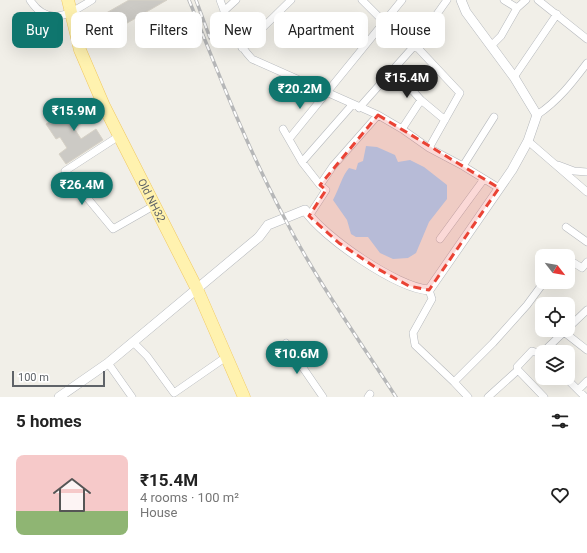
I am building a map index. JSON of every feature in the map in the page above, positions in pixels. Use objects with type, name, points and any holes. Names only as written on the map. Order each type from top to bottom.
[{"type":"main road","name":"Old NH32","points":[[68,0],[71,14]]},
{"type":"main road","name":"Old NH32","points":[[80,48],[104,106],[197,289],[241,396]]},
{"type":"street","points":[[30,0],[44,14],[54,17],[71,14]]},
{"type":"street","points":[[74,12],[92,0]]},
{"type":"street","points":[[220,0],[224,11],[236,0]]},
{"type":"street","points":[[266,24],[291,0]]},
{"type":"street","points":[[362,0],[376,14]]},
{"type":"street","points":[[391,12],[402,0]]},
{"type":"street","points":[[438,12],[447,0]]},
{"type":"street","points":[[461,0],[466,12],[514,77],[537,114]]},
{"type":"street","points":[[504,0],[517,8]]},
{"type":"street","points":[[491,46],[501,36],[517,8],[526,0]]},
{"type":"street","points":[[538,0],[587,39]]},
{"type":"street","points":[[514,77],[557,14]]},
{"type":"street","points":[[289,139],[376,30]]},
{"type":"street","points":[[242,48],[252,59],[352,105],[378,115],[402,129],[428,148],[463,166],[499,188]]},
{"type":"street","points":[[359,108],[412,48]]},
{"type":"street","points":[[418,48],[460,93],[428,148]]},
{"type":"street","points":[[429,290],[499,188],[528,141],[537,114],[549,107],[569,87],[587,63]]},
{"type":"street","points":[[394,70],[421,100],[445,120]]},
{"type":"street","points":[[402,129],[421,100]]},
{"type":"street","points":[[302,162],[352,105]]},
{"type":"street","points":[[320,184],[333,166],[378,115]]},
{"type":"street","points":[[463,166],[494,117]]},
{"type":"street","points":[[283,130],[302,162],[326,190],[309,216]]},
{"type":"street","points":[[119,136],[65,171],[114,229],[155,205]]},
{"type":"street","points":[[528,141],[587,192]]},
{"type":"street","points":[[554,163],[574,171],[587,172]]},
{"type":"street","points":[[440,239],[484,179]]},
{"type":"street","points":[[59,397],[108,363],[134,342],[258,237],[268,225],[305,210],[309,216],[339,243],[378,269],[409,286],[420,290],[429,290]]},
{"type":"street","points":[[566,227],[587,242]]},
{"type":"street","points":[[575,264],[582,268],[587,262]]},
{"type":"street","points":[[454,382],[493,343],[527,305],[539,289]]},
{"type":"street","points":[[429,290],[432,299],[413,333],[415,345],[468,397]]},
{"type":"street","points":[[575,321],[587,310]]},
{"type":"street","points":[[551,345],[559,337]]},
{"type":"street","points":[[573,337],[587,350]]},
{"type":"street","points":[[134,342],[147,356],[174,393],[226,357]]},
{"type":"street","points":[[286,343],[323,397]]},
{"type":"street","points":[[488,397],[518,370],[517,367],[532,351],[535,352]]},
{"type":"street","points":[[108,363],[132,397]]},
{"type":"street","points":[[518,370],[544,397]]},
{"type":"street","points":[[578,390],[587,381]]},
{"type":"street","points":[[573,385],[585,397]]},
{"type":"highlighted area","points":[[378,115],[499,188],[429,290],[409,286],[378,269],[339,243],[309,216],[326,190],[320,185]]},
{"type":"water","points":[[366,146],[377,147],[395,155],[398,162],[410,160],[424,167],[447,185],[447,199],[429,222],[416,253],[408,258],[393,259],[380,253],[368,237],[356,237],[351,234],[347,220],[333,200],[344,175],[349,168],[356,170],[358,163],[363,161]]},
{"type":"building","points":[[129,0],[167,0],[146,12],[135,12],[135,18],[127,23],[127,12],[108,12]]},
{"type":"building","points":[[83,100],[93,116],[74,128],[81,139],[96,129],[103,140],[66,164],[59,154],[67,148],[60,137],[56,139],[46,124]]},
{"type":"railway","points":[[189,0],[245,137],[270,191],[323,286],[396,397]]},
{"type":"railway","points":[[196,0],[210,38]]}]
